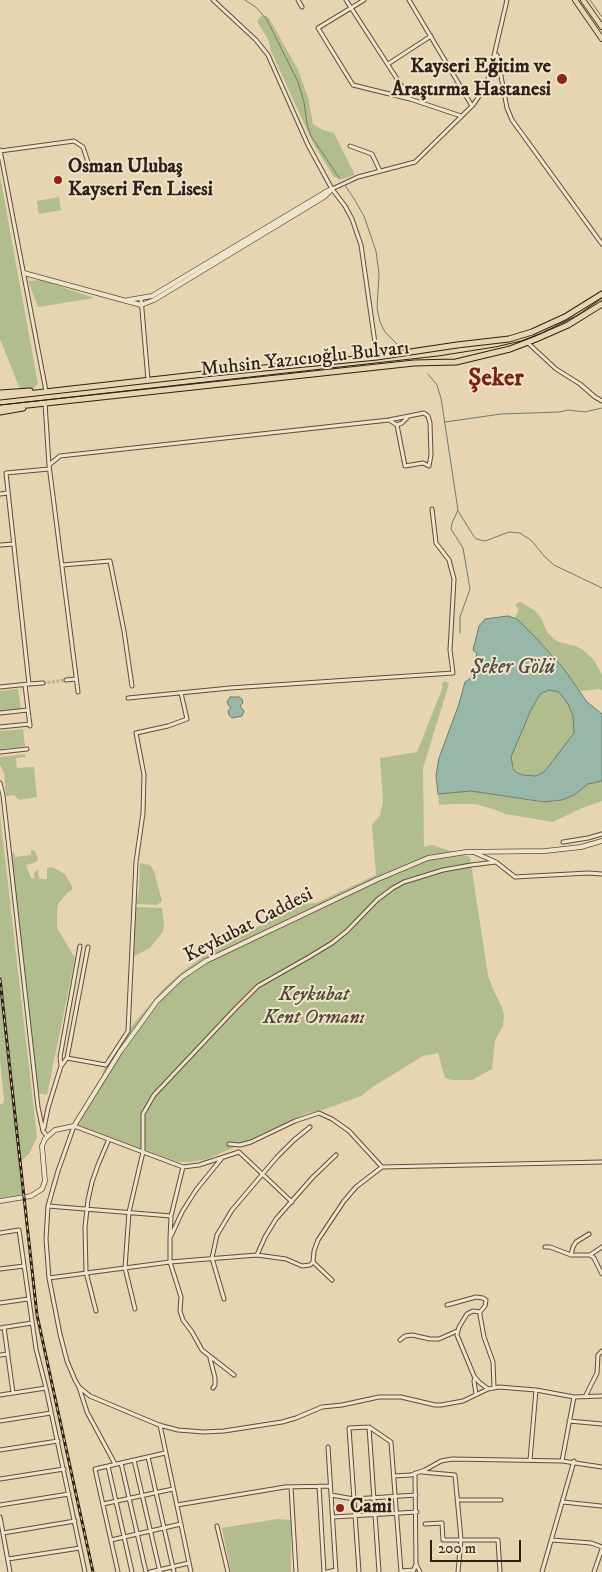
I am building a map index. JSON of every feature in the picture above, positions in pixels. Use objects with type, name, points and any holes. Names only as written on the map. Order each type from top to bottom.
[{"type":"highway","name":"Muhsin Yazıcıoğlu Bulvarı","points":[[0,397],[148,380],[376,358],[510,339],[532,332],[565,316],[602,294]]},
{"type":"highway","name":"Muhsin Yazıcıoğlu Bulvarı","points":[[0,408],[414,363],[456,362],[527,343],[568,325],[602,304]]},
{"type":"highway","points":[[0,393],[46,392]]},
{"type":"highway","points":[[0,412],[13,411],[45,403]]},
{"type":"main road","points":[[575,0],[602,39]]},
{"type":"main road","points":[[583,0],[602,27]]},
{"type":"street","points":[[213,0],[268,55],[308,146],[332,188],[349,212],[360,239],[376,358]]},
{"type":"street","points":[[298,0],[302,7]]},
{"type":"street","points":[[346,0],[410,100]]},
{"type":"street","points":[[364,0],[318,28],[353,85],[462,116]]},
{"type":"street","points":[[409,0],[472,106]]},
{"type":"street","points":[[126,300],[152,296],[332,188],[358,177],[415,162],[472,106],[487,82],[496,52],[507,0]]},
{"type":"street","points":[[388,64],[431,36]]},
{"type":"street","points":[[496,52],[507,108],[512,120],[602,244]]},
{"type":"street","points":[[46,392],[0,150],[74,141],[83,147],[90,168]]},
{"type":"street","points":[[350,146],[372,154],[380,171]]},
{"type":"street","points":[[24,273],[141,305],[154,300],[316,202],[324,197],[332,188]]},
{"type":"street","points":[[142,298],[141,305],[148,380]]},
{"type":"street","points":[[527,343],[556,369],[602,401]]},
{"type":"street","points":[[45,403],[49,467],[78,692]]},
{"type":"street","points":[[0,727],[30,725],[6,474],[49,467],[60,456],[389,420],[424,413],[429,417],[431,452],[429,466],[423,463],[405,466],[397,425],[389,420]]},
{"type":"street","points":[[397,425],[402,423],[407,417]]},
{"type":"street","points":[[0,494],[8,493]]},
{"type":"street","points":[[128,698],[453,674],[450,650],[454,579],[449,560],[436,544],[432,509]]},
{"type":"street","points":[[0,545],[14,544]]},
{"type":"street","points":[[62,565],[110,561],[124,631],[132,686]]},
{"type":"street","points":[[66,680],[76,679]]},
{"type":"street","points":[[0,687],[43,683]]},
{"type":"street","points":[[106,1065],[128,1031],[136,862],[143,813],[144,775],[136,733],[168,726],[187,719],[181,693]]},
{"type":"street","points":[[0,713],[28,710]]},
{"type":"street","points":[[0,752],[27,748]]},
{"type":"street","points":[[0,783],[3,795],[38,1107],[43,1131],[46,1136]]},
{"type":"street","points":[[563,842],[602,834]]},
{"type":"street","name":"Keykubat Caddesi","points":[[74,1126],[112,1065],[157,1001],[182,977],[206,961],[421,860],[450,853],[546,851],[581,847],[602,841]]},
{"type":"street","points":[[472,852],[496,862],[515,877],[602,874]]},
{"type":"street","points":[[134,1309],[125,1268],[128,1212],[143,1152],[143,1116],[152,1098],[229,1014],[258,986],[332,943],[354,924],[381,896],[395,886],[443,870],[496,862]]},
{"type":"street","points":[[61,1066],[60,1058],[80,946]]},
{"type":"street","points":[[43,1131],[61,1066],[68,1058],[88,947]]},
{"type":"street","points":[[68,1058],[112,1065]]},
{"type":"street","points":[[229,1144],[240,1145],[251,1142],[295,1121],[314,1114],[321,1114],[332,1118],[349,1131],[382,1167]]},
{"type":"street","points":[[74,1126],[48,1206],[46,1239],[49,1278],[64,1349],[87,1412],[115,1464]]},
{"type":"street","points":[[0,1201],[31,1196],[42,1189],[45,1173],[42,1146],[46,1136],[55,1130],[74,1126],[183,1167],[240,1152],[292,1202]]},
{"type":"street","points":[[224,1299],[212,1258],[218,1235],[232,1210],[294,1140],[310,1127]]},
{"type":"street","points":[[96,1311],[86,1272],[84,1245],[87,1209],[95,1173],[109,1139]]},
{"type":"street","points":[[257,1255],[272,1226],[314,1177],[336,1155]]},
{"type":"street","points":[[170,1239],[191,1197],[224,1156]]},
{"type":"street","points":[[49,1278],[170,1262],[257,1255],[286,1258],[302,1266],[310,1265],[313,1262],[317,1243],[344,1201],[356,1187],[382,1167],[602,1162]]},
{"type":"street","points":[[183,1167],[171,1216],[170,1239],[170,1262],[181,1297],[179,1306],[182,1317],[201,1348],[234,1375]]},
{"type":"street","points":[[48,1206],[171,1216]]},
{"type":"street","points":[[0,1233],[19,1230],[36,1350],[58,1441],[85,1572]]},
{"type":"street","points":[[571,1255],[572,1247],[576,1242],[589,1234]]},
{"type":"street","points":[[544,1247],[571,1255],[590,1255],[602,1247]]},
{"type":"street","points":[[590,1255],[594,1258],[601,1271]]},
{"type":"street","points":[[313,1262],[332,1280]]},
{"type":"street","points":[[0,1270],[24,1266]]},
{"type":"street","points":[[447,1305],[476,1297],[485,1300],[486,1302],[480,1312],[484,1337],[493,1362],[494,1387]]},
{"type":"street","points":[[0,1303],[28,1298]]},
{"type":"street","points":[[480,1312],[473,1311],[467,1314],[457,1331],[457,1336],[475,1378],[488,1389]]},
{"type":"street","points":[[13,1393],[8,1354],[2,1328],[32,1323]]},
{"type":"street","points":[[400,1340],[405,1336],[412,1335],[439,1339],[457,1331]]},
{"type":"street","points":[[585,1397],[597,1373],[598,1355],[602,1352]]},
{"type":"street","points":[[0,1355],[8,1354]]},
{"type":"street","points":[[208,1355],[213,1365],[215,1378],[213,1388]]},
{"type":"street","points":[[475,1378],[476,1394]]},
{"type":"street","points":[[79,1387],[90,1396],[160,1425],[184,1431],[218,1432],[282,1422],[322,1407],[379,1397],[401,1397],[438,1405],[458,1402],[494,1387],[536,1390],[574,1397],[602,1396]]},
{"type":"street","points":[[0,1395],[46,1388]]},
{"type":"street","points":[[530,1460],[536,1390]]},
{"type":"street","points":[[562,1460],[574,1397]]},
{"type":"street","points":[[0,1421],[51,1413]]},
{"type":"street","points":[[569,1421],[602,1424]]},
{"type":"street","points":[[160,1425],[191,1572]]},
{"type":"street","points":[[369,1427],[379,1572]]},
{"type":"street","points":[[359,1572],[349,1428],[369,1427],[391,1442],[400,1572],[413,1571],[416,1564],[416,1473]]},
{"type":"street","points":[[0,1450],[58,1441]]},
{"type":"street","points":[[319,1486],[326,1572],[336,1571],[328,1447]]},
{"type":"street","points":[[118,1572],[95,1469],[166,1453]]},
{"type":"street","points":[[148,1457],[174,1572]]},
{"type":"street","points":[[421,1472],[440,1462],[452,1459],[562,1460],[602,1467]]},
{"type":"street","points":[[134,1460],[160,1571]]},
{"type":"street","points":[[542,1572],[574,1461]]},
{"type":"street","points":[[121,1463],[146,1572]]},
{"type":"street","points":[[108,1466],[132,1572]]},
{"type":"street","points":[[0,1479],[64,1469]]},
{"type":"street","points":[[394,1476],[421,1472],[455,1475],[461,1539],[458,1572]]},
{"type":"street","points":[[177,1505],[291,1487],[330,1486]]},
{"type":"street","points":[[291,1487],[296,1572]]},
{"type":"street","points":[[103,1504],[173,1488]]},
{"type":"street","points":[[0,1505],[69,1494]]},
{"type":"street","points":[[331,1495],[354,1499],[416,1495]]},
{"type":"street","points":[[457,1500],[501,1500]]},
{"type":"street","points":[[563,1502],[601,1506]]},
{"type":"street","points":[[332,1517],[417,1512]]},
{"type":"street","points":[[0,1517],[10,1572]]},
{"type":"street","points":[[2,1530],[75,1521]]},
{"type":"street","points":[[426,1524],[442,1523],[443,1540],[498,1540],[500,1572]]},
{"type":"street","points":[[111,1540],[181,1524]]},
{"type":"street","points":[[217,1526],[228,1572]]},
{"type":"street","points":[[552,1540],[591,1543],[602,1548],[594,1572]]},
{"type":"street","points":[[8,1559],[80,1548]]},
{"type":"street","points":[[150,1572],[189,1563]]},
{"type":"street","points":[[416,1564],[420,1572]]},
{"type":"green space","points":[[261,16],[269,18],[298,70],[308,97],[313,124],[323,130],[334,133],[355,175],[342,179],[334,177],[314,145],[271,51],[268,39],[257,21]]},
{"type":"green space","points":[[0,176],[38,384],[34,388],[20,389],[0,339]]},
{"type":"green space","points":[[59,197],[61,210],[39,214],[37,201]]},
{"type":"green space","points":[[41,280],[94,298],[38,307],[28,281]]},
{"type":"green space","points":[[520,602],[534,610],[541,618],[547,632],[555,640],[576,646],[594,660],[602,675],[602,690],[580,691],[547,649],[515,617],[519,610],[516,604]]},
{"type":"green space","name":"Keykubat Kent Ormanı","points":[[446,681],[449,684],[423,768],[424,847],[432,845],[470,857],[488,976],[504,1015],[503,1026],[495,1040],[492,1069],[472,1080],[452,1080],[445,1078],[438,1053],[423,1056],[361,1096],[323,1110],[307,1113],[207,1159],[191,1162],[178,1162],[78,1125],[75,1121],[102,1076],[107,1059],[126,1031],[163,989],[183,971],[208,953],[256,928],[285,908],[298,904],[316,903],[376,875],[372,825],[380,815],[383,802],[380,758],[417,752],[442,689],[442,683]]},
{"type":"green space","points":[[18,689],[21,710],[0,713],[0,691]]},
{"type":"green space","points":[[549,690],[559,692],[567,701],[574,721],[574,733],[545,771],[536,776],[523,775],[515,770],[511,757],[530,712],[540,694]]},
{"type":"green space","points":[[23,729],[25,746],[0,749],[0,731]]},
{"type":"green space","points":[[25,754],[26,757],[16,758],[17,768],[34,767],[37,797],[19,800],[14,795],[6,796],[4,773],[0,765],[0,757]]},
{"type":"green space","points":[[602,781],[602,801],[553,822],[506,814],[475,804],[439,805],[438,794],[471,791],[539,802],[554,802],[570,797],[588,784]]},
{"type":"green space","points":[[0,814],[37,1137],[29,1154],[19,1163],[23,1194],[0,1198],[0,1105],[4,1099],[0,1061]]},
{"type":"green space","points":[[31,850],[35,851],[38,859],[36,862],[26,865],[32,879],[35,878],[34,873],[38,869],[39,879],[47,879],[47,868],[52,867],[65,874],[72,886],[72,890],[58,904],[57,912],[57,928],[75,958],[47,1095],[38,1093],[11,855],[14,852],[15,857],[31,855]]},
{"type":"green space","points":[[140,863],[150,865],[154,871],[162,901],[157,905],[136,904],[139,890]]},
{"type":"green space","points":[[136,907],[162,908],[164,925],[163,932],[150,948],[134,956]]},
{"type":"green space","points":[[277,1519],[291,1520],[291,1572],[231,1572],[222,1528]]},
{"type":"water","name":"Şeker Gölü","points":[[508,616],[517,619],[564,669],[587,702],[602,714],[602,781],[588,784],[574,795],[562,800],[544,802],[471,791],[438,794],[436,776],[439,758],[465,682],[471,678],[477,653],[473,650],[479,626],[485,619]],"holes":[[[549,690],[559,692],[568,704],[573,716],[574,733],[545,771],[536,776],[523,775],[516,772],[513,768],[511,757],[530,712],[540,694]]]},
{"type":"water","points":[[230,697],[242,699],[243,703],[240,706],[244,711],[242,716],[232,718],[229,715],[228,711],[231,707],[227,702]]},
{"type":"waterway","points":[[245,0],[257,8],[267,20],[298,82],[311,136],[340,179]]},
{"type":"waterway","points":[[590,0],[602,17]]},
{"type":"waterway","points":[[344,184],[364,216],[376,251],[379,274],[377,308],[380,322],[385,332],[399,346]]},
{"type":"waterway","points":[[428,374],[437,385],[441,398],[458,510],[451,529],[463,548],[470,589],[460,617],[460,633]]},
{"type":"waterway","points":[[445,422],[501,414],[560,412],[568,410],[585,412],[602,408]]},
{"type":"waterway","points":[[458,511],[476,539],[485,541],[509,532],[520,533],[532,541],[554,565],[602,588]]},
{"type":"tunnel","points":[[43,683],[66,680]]},
{"type":"tram line","points":[[0,405],[438,356],[495,347],[521,341],[542,333],[578,315],[602,298]]},
{"type":"railway","points":[[0,979],[37,1315],[93,1572]]},
{"type":"place","name":"Kayseri Eğitim ve Araştırma Hastanesi","points":[[562,79]]},
{"type":"place","name":"Osman Ulubaş Kayseri Fen Lisesi","points":[[58,180]]},
{"type":"place","name":"Cami","points":[[340,1508]]},
{"type":"district","name":"Şeker","points":[[496,380]]}]
